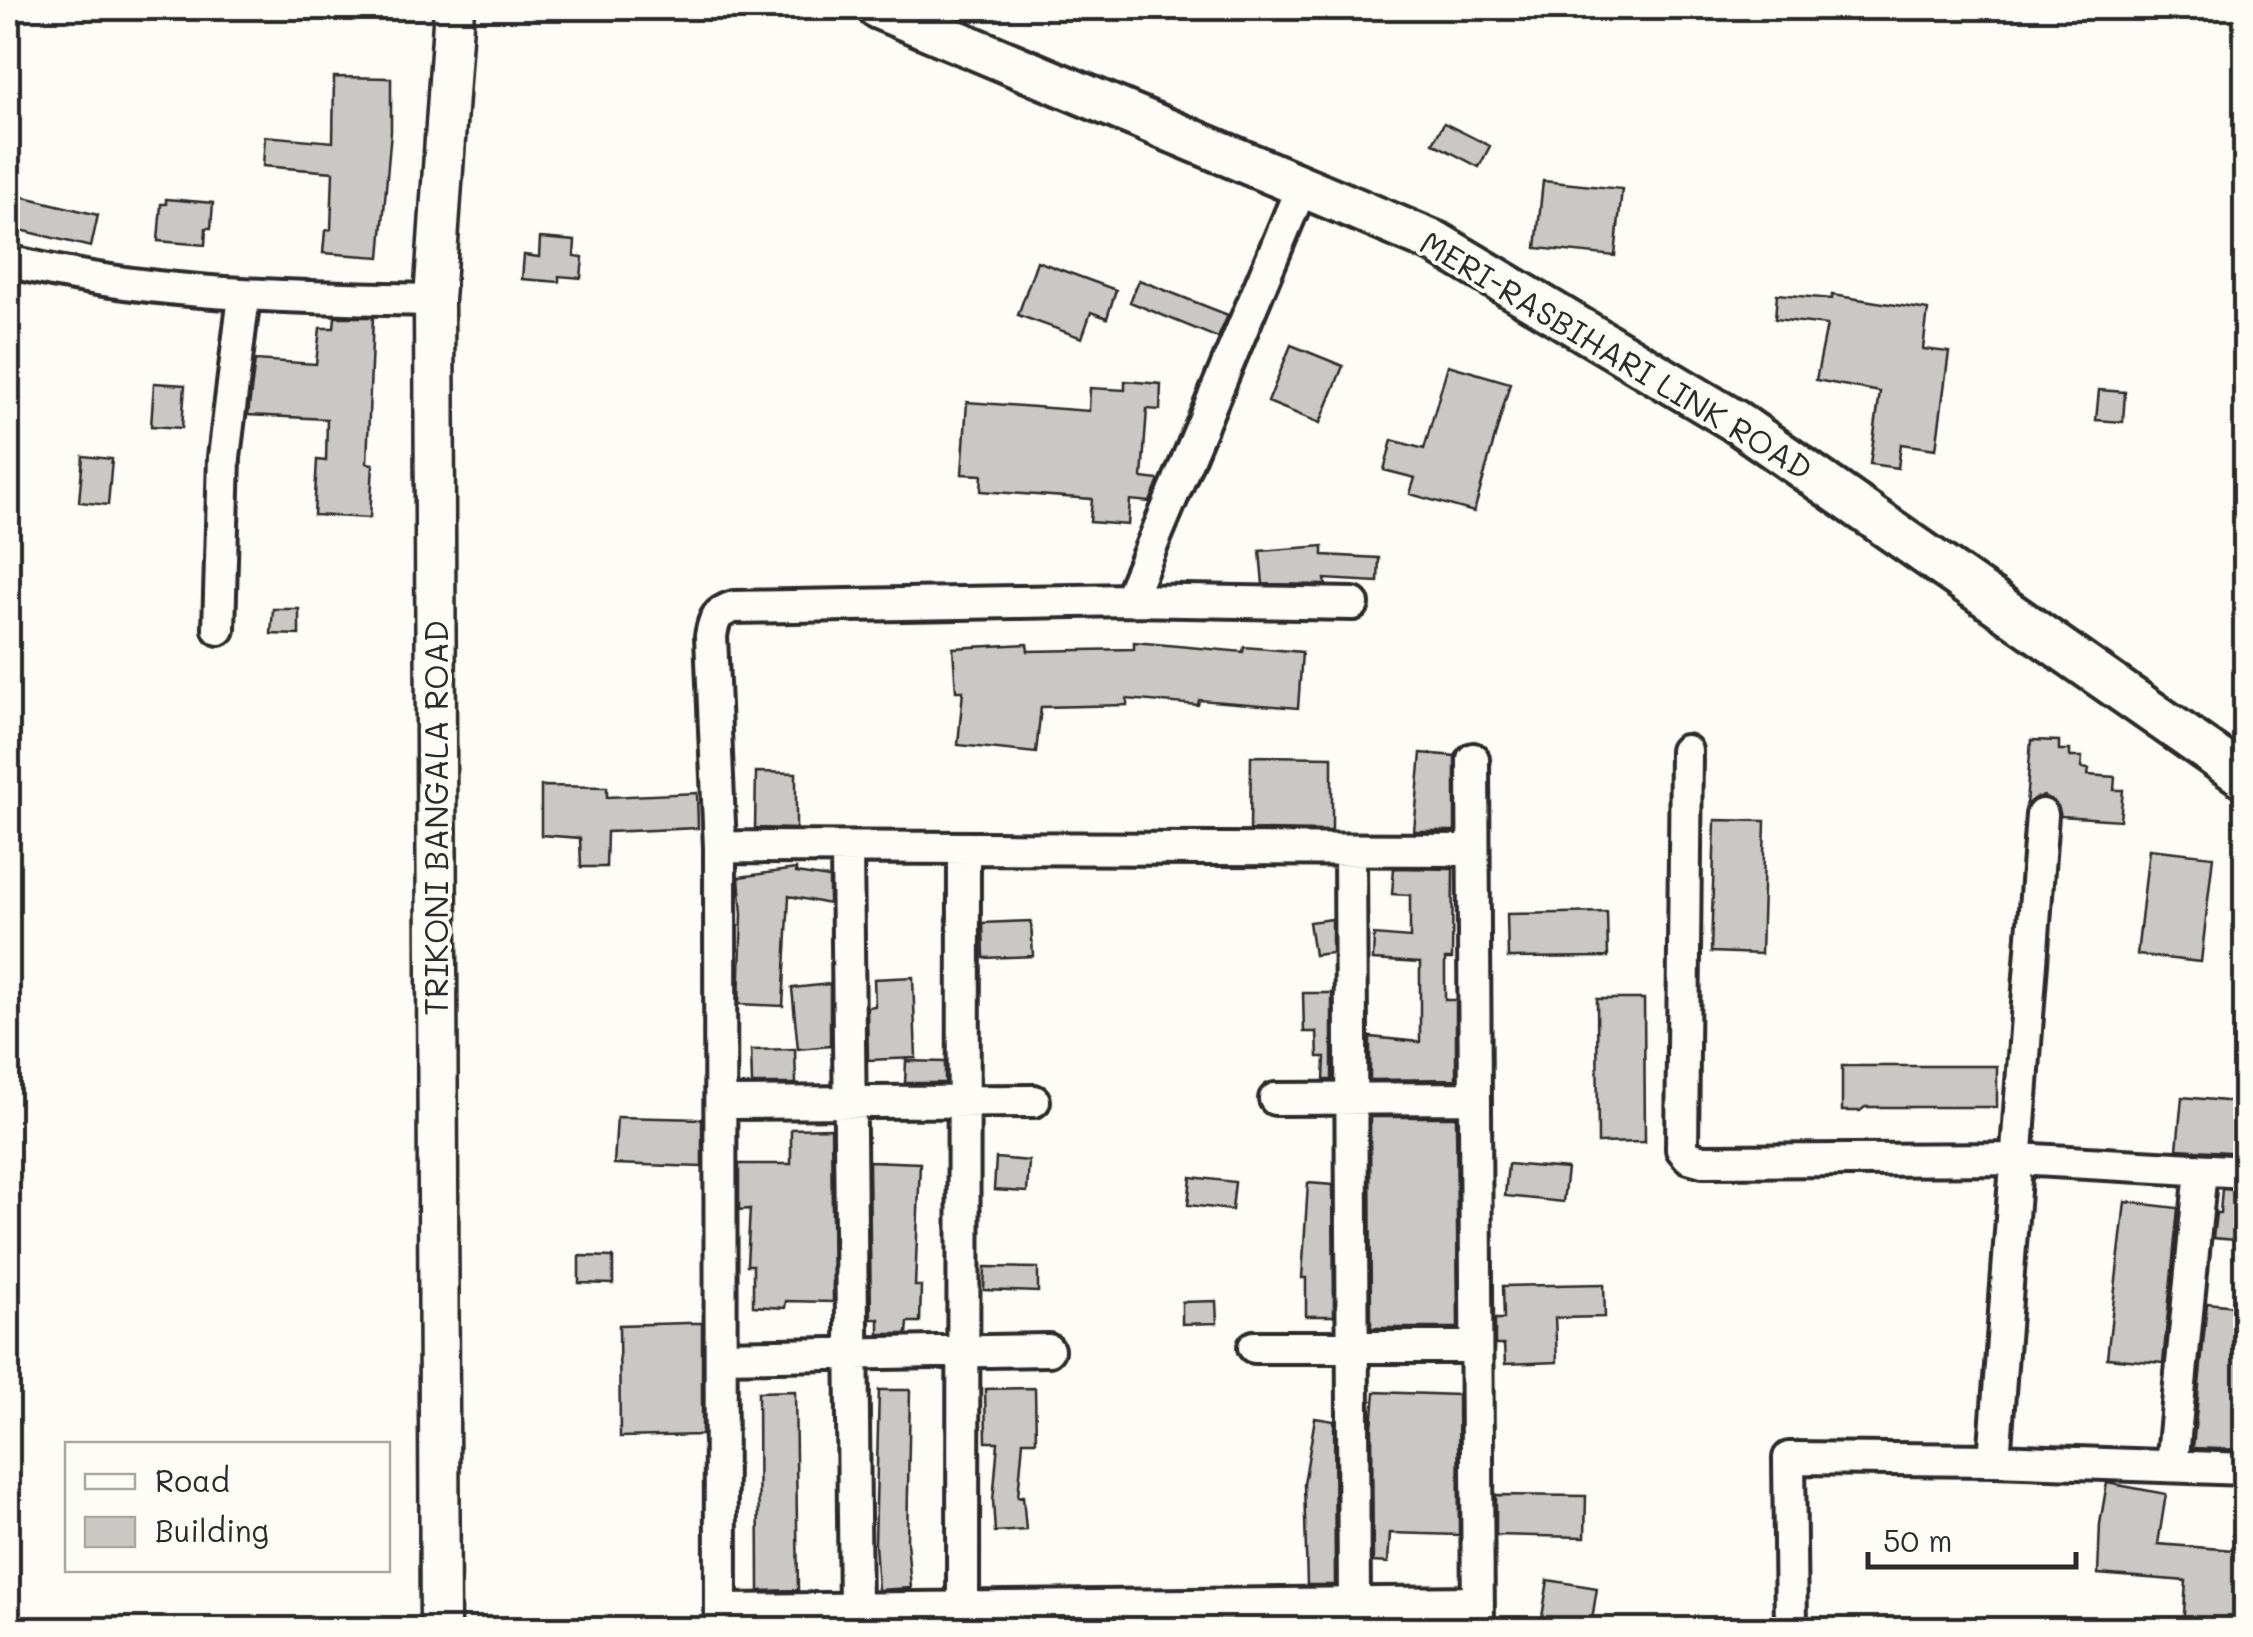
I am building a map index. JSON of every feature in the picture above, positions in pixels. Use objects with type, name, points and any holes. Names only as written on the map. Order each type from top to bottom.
[{"type":"main road","name":"MERI-RASBIHARI LINK ROAD","points":[[878,8],[1438,243],[1735,420],[2246,778]]},
{"type":"street","name":"TRIKONI BANGALA ROAD","points":[[440,1630],[434,300],[454,8]]},
{"type":"street","points":[[1129,600],[1302,186]]},
{"type":"street","points":[[8,261],[72,277],[244,296],[434,300]]},
{"type":"street","points":[[219,629],[224,457],[244,296]]},
{"type":"street","points":[[1353,604],[1129,600],[734,607],[721,611],[715,618],[712,636],[720,847],[722,1620],[855,1609],[1354,1603],[1478,1616],[1472,759]]},
{"type":"street","points":[[1686,752],[1682,1149],[1688,1158],[2017,1159],[2246,1172]]},
{"type":"street","points":[[1994,1460],[2042,816]]},
{"type":"street","points":[[720,847],[1473,850]]},
{"type":"street","points":[[848,848],[855,1609]]},
{"type":"street","points":[[962,1608],[964,848]]},
{"type":"street","points":[[1350,850],[1354,1603]]},
{"type":"street","points":[[1275,1099],[1474,1098]]},
{"type":"street","points":[[721,1102],[1034,1101]]},
{"type":"street","points":[[2172,1466],[2201,1170]]},
{"type":"street","points":[[1254,1347],[1476,1347]]},
{"type":"street","points":[[721,1356],[1048,1350]]},
{"type":"street","points":[[1791,1630],[1789,1458],[2246,1468]]},
{"type":"building","points":[[334,77],[391,78],[391,131],[380,257],[323,253],[325,231],[331,229],[333,172],[263,166],[265,136],[333,142]]},
{"type":"building","points":[[1444,123],[1490,146],[1479,167],[1433,143]]},
{"type":"building","points":[[1543,181],[1622,189],[1615,256],[1536,248]]},
{"type":"building","points":[[8,193],[98,215],[91,247],[8,227]]},
{"type":"building","points":[[166,199],[213,203],[205,245],[158,241],[161,204],[166,204]]},
{"type":"building","points":[[540,238],[575,241],[574,256],[583,257],[581,278],[559,276],[559,282],[522,279],[524,255],[539,257]]},
{"type":"building","points":[[1037,261],[1116,290],[1107,318],[1091,312],[1082,338],[1018,315]]},
{"type":"building","points":[[1139,280],[1228,315],[1218,338],[1130,302]]},
{"type":"building","points":[[1777,294],[1832,299],[1832,295],[1928,310],[1923,349],[1949,352],[1936,449],[1901,444],[1898,468],[1870,464],[1880,392],[1816,380],[1827,325],[1775,319]]},
{"type":"building","points":[[335,317],[373,317],[367,463],[373,464],[370,518],[314,515],[317,460],[326,461],[327,419],[248,415],[255,360],[316,364],[320,328],[334,328]]},
{"type":"building","points":[[1291,345],[1343,366],[1320,423],[1268,402]]},
{"type":"building","points":[[1448,365],[1510,383],[1474,512],[1410,494],[1415,478],[1384,470],[1392,440],[1424,449]]},
{"type":"building","points":[[1125,381],[1161,384],[1160,410],[1147,409],[1142,478],[1159,480],[1150,502],[1130,500],[1128,525],[1090,522],[1092,499],[981,491],[982,475],[962,474],[967,402],[1089,411],[1090,388],[1125,390]]},
{"type":"building","points":[[154,383],[185,385],[182,428],[151,426]]},
{"type":"building","points":[[2099,390],[2125,392],[2123,422],[2096,420]]},
{"type":"building","points":[[83,456],[112,459],[108,505],[79,502]]},
{"type":"building","points":[[1323,546],[1323,555],[1379,558],[1378,582],[1325,579],[1326,585],[1263,584],[1260,551]]},
{"type":"building","points":[[273,609],[299,609],[299,635],[271,634]]},
{"type":"building","points":[[1134,642],[1243,652],[1244,647],[1302,652],[1298,708],[1127,699],[1127,705],[1041,707],[1036,753],[958,745],[963,691],[956,691],[953,648],[1027,644],[1028,651],[1134,649]]},
{"type":"building","points":[[2031,740],[2059,741],[2059,750],[2070,750],[2070,757],[2082,757],[2081,768],[2089,769],[2088,775],[2115,777],[2114,790],[2123,790],[2120,820],[2061,816],[2058,806],[2044,796],[2026,805]]},
{"type":"building","points":[[1421,753],[1455,756],[1455,831],[1414,831]]},
{"type":"building","points":[[1251,756],[1332,757],[1332,831],[1250,830]]},
{"type":"building","points":[[756,772],[796,773],[796,829],[755,828]]},
{"type":"building","points":[[541,786],[607,787],[607,797],[697,793],[698,828],[607,832],[606,867],[581,867],[580,838],[541,835]]},
{"type":"building","points":[[1715,820],[1765,821],[1761,954],[1711,952]]},
{"type":"building","points":[[2149,849],[2213,856],[2201,962],[2137,955]]},
{"type":"building","points":[[1394,868],[1453,869],[1452,959],[1445,959],[1445,1000],[1456,1000],[1456,1079],[1370,1080],[1370,1037],[1420,1042],[1420,963],[1373,960],[1374,935],[1410,938],[1410,895],[1392,894]]},
{"type":"building","points":[[796,869],[796,873],[829,878],[829,904],[789,896],[783,1006],[739,1004],[739,877]]},
{"type":"building","points":[[1607,912],[1608,957],[1508,958],[1507,914]]},
{"type":"building","points":[[1332,919],[1332,953],[1314,955],[1309,922]]},
{"type":"building","points":[[1031,921],[1033,956],[984,958],[983,923]]},
{"type":"building","points":[[913,977],[916,1058],[868,1060],[867,1007],[875,1006],[874,979]]},
{"type":"building","points":[[830,984],[830,1046],[798,1049],[792,988]]},
{"type":"building","points":[[1303,993],[1332,993],[1332,1080],[1324,1080],[1325,1057],[1318,1057],[1317,1032],[1304,1032]]},
{"type":"building","points":[[1597,999],[1644,999],[1645,1142],[1598,1143]]},
{"type":"building","points":[[795,1049],[796,1084],[752,1084],[751,1050]]},
{"type":"building","points":[[906,1061],[945,1062],[945,1083],[905,1083]]},
{"type":"building","points":[[1842,1066],[1997,1066],[1997,1107],[1865,1107],[1860,1111],[1842,1111]]},
{"type":"building","points":[[2182,1097],[2246,1103],[2246,1153],[2177,1149]]},
{"type":"building","points":[[617,1117],[702,1119],[702,1167],[614,1164]]},
{"type":"building","points":[[1370,1117],[1456,1117],[1458,1328],[1371,1328]]},
{"type":"building","points":[[831,1128],[833,1302],[786,1301],[785,1308],[753,1306],[753,1265],[747,1265],[750,1209],[739,1210],[739,1164],[791,1164],[791,1129]]},
{"type":"building","points":[[996,1158],[1029,1161],[1027,1192],[994,1190]]},
{"type":"building","points":[[869,1161],[920,1163],[915,1286],[921,1286],[920,1322],[908,1322],[907,1334],[879,1334],[879,1319],[871,1319]]},
{"type":"building","points":[[1508,1164],[1567,1169],[1563,1202],[1505,1196]]},
{"type":"building","points":[[1191,1177],[1235,1182],[1232,1210],[1188,1205]]},
{"type":"building","points":[[1308,1183],[1333,1185],[1334,1316],[1306,1316],[1306,1278],[1302,1278]]},
{"type":"building","points":[[2222,1189],[2246,1191],[2246,1241],[2213,1238]]},
{"type":"building","points":[[2125,1202],[2178,1208],[2163,1363],[2107,1358]]},
{"type":"building","points":[[579,1256],[613,1257],[613,1284],[579,1283]]},
{"type":"building","points":[[985,1267],[1038,1268],[1038,1292],[984,1290]]},
{"type":"building","points":[[1604,1284],[1605,1317],[1555,1318],[1557,1362],[1505,1364],[1504,1345],[1495,1345],[1495,1319],[1504,1319],[1503,1286]]},
{"type":"building","points":[[1216,1301],[1217,1323],[1182,1324],[1182,1302]]},
{"type":"building","points":[[2207,1303],[2246,1307],[2246,1450],[2193,1448]]},
{"type":"building","points":[[702,1323],[702,1435],[620,1437],[619,1325]]},
{"type":"building","points":[[1035,1388],[1036,1441],[1023,1441],[1018,1497],[1023,1496],[1026,1530],[995,1532],[993,1501],[998,1442],[986,1442],[985,1389]]},
{"type":"building","points":[[879,1390],[910,1390],[907,1541],[911,1588],[878,1590],[875,1543]]},
{"type":"building","points":[[795,1391],[798,1590],[759,1591],[758,1392]]},
{"type":"building","points":[[1375,1392],[1458,1395],[1459,1535],[1390,1533],[1388,1563],[1373,1562]]},
{"type":"building","points":[[1315,1418],[1334,1421],[1335,1585],[1307,1585],[1304,1484]]},
{"type":"building","points":[[2107,1483],[2166,1494],[2158,1544],[2246,1551],[2246,1630],[2183,1630],[2186,1581],[2098,1574]]},
{"type":"building","points":[[1496,1495],[1586,1496],[1585,1537],[1496,1535]]},
{"type":"building","points":[[1548,1580],[1597,1588],[1591,1626],[1570,1623],[1569,1630],[1540,1630]]}]
